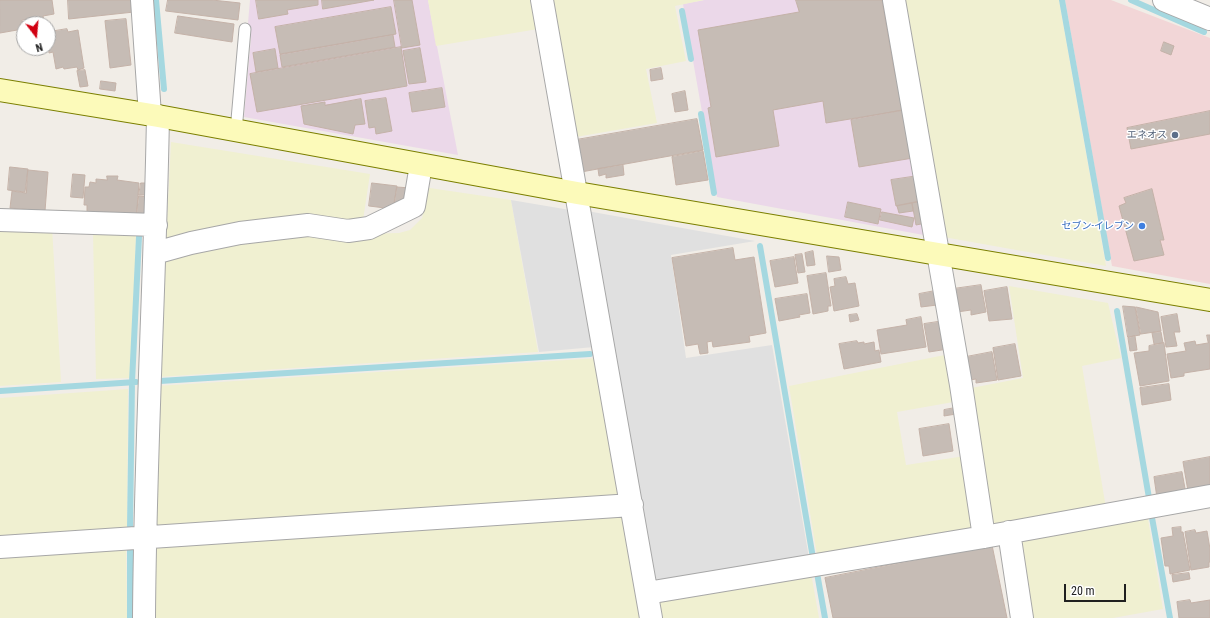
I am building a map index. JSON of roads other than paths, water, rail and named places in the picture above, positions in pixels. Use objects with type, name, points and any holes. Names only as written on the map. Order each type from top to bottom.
[{"type":"street","points":[[142,0],[154,116],[156,225],[145,537],[144,618]]},
{"type":"street","points":[[542,0],[651,618]]},
{"type":"street","points":[[894,0],[961,385],[984,537]]},
{"type":"street","points":[[1164,0],[1210,19]]},
{"type":"street","points":[[0,90],[154,116],[577,193],[1210,300]]},
{"type":"street","points":[[155,253],[191,243],[240,233],[308,225],[348,231],[369,228],[414,206],[421,165]]},
{"type":"street","points":[[0,220],[156,225]]},
{"type":"street","points":[[647,593],[984,537],[1210,496]]},
{"type":"street","points":[[0,547],[632,505]]},
{"type":"street","points":[[1008,532],[1022,618]]},
{"type":"lane","points":[[236,131],[245,29]]},
{"type":"waterway","points":[[156,0],[164,89]]},
{"type":"waterway","points":[[1062,0],[1108,258]]},
{"type":"waterway","points":[[1131,0],[1204,32]]},
{"type":"waterway","points":[[682,11],[691,59]]},
{"type":"waterway","points":[[701,114],[714,193]]},
{"type":"waterway","points":[[130,528],[132,382],[139,237]]},
{"type":"waterway","points":[[760,246],[813,558]]},
{"type":"waterway","points":[[1117,311],[1149,498]]},
{"type":"waterway","points":[[160,381],[590,354]]},
{"type":"waterway","points":[[0,391],[136,382]]},
{"type":"waterway","points":[[1151,512],[1170,618]]},
{"type":"waterway","points":[[130,548],[130,618]]},
{"type":"waterway","points":[[817,573],[825,618]]},
{"type":"place","name":"エネオス","points":[[1175,135]]},
{"type":"place","name":"セブン-イレブン","points":[[1142,226]]}]
